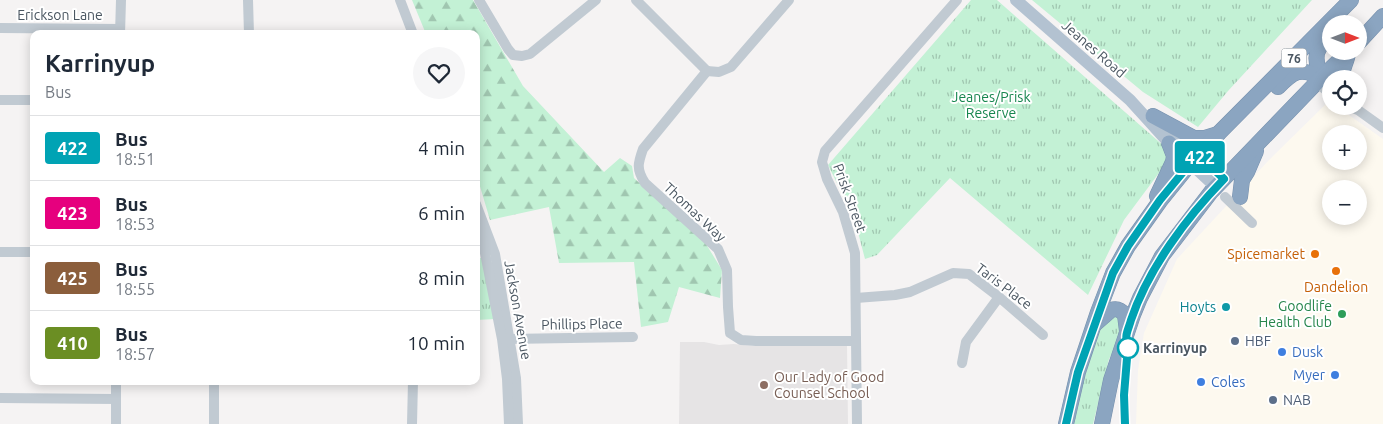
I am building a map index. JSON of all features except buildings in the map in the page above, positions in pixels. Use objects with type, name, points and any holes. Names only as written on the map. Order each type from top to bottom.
[{"type":"highway","name":"76","points":[[1066,424],[1078,372],[1113,273],[1128,246],[1160,200],[1194,159],[1351,0]]},
{"type":"highway","points":[[1347,15],[1360,0]]},
{"type":"highway","points":[[1368,32],[1383,16]]},
{"type":"highway","points":[[1322,44],[1316,52],[1316,64],[1322,74]]},
{"type":"highway","name":"76","points":[[1334,70],[1342,60]]},
{"type":"highway","points":[[1236,116],[1253,109],[1290,75],[1306,71],[1322,78]]},
{"type":"highway","name":"76","points":[[1102,424],[1111,380],[1140,298],[1157,264],[1202,204],[1226,190],[1259,143],[1322,84]]},
{"type":"highway","points":[[1153,116],[1194,138],[1205,138],[1219,134]]},
{"type":"highway","points":[[1128,246],[1135,226],[1154,201],[1173,162],[1174,156],[1169,143]]},
{"type":"highway","points":[[1226,190],[1242,180],[1259,143]]},
{"type":"highway","points":[[1095,324],[1111,310],[1120,310],[1126,319],[1126,338]]},
{"type":"main road","name":"Jeanes Road","points":[[1016,0],[1130,100],[1153,116],[1226,190]]},
{"type":"main road","name":"Jeanes Road","points":[[1130,100],[1169,143],[1194,159]]},
{"type":"street","points":[[120,30],[121,0]]},
{"type":"street","points":[[248,0],[249,30]]},
{"type":"street","points":[[400,0],[411,30]]},
{"type":"street","points":[[479,0],[508,49],[513,55],[522,56],[530,54],[596,0]]},
{"type":"street","points":[[636,0],[707,71],[719,72],[731,67],[789,0]]},
{"type":"street","name":"Prisk Street","points":[[857,424],[855,253],[843,212],[827,179],[822,162],[825,151],[956,0]]},
{"type":"street","name":"Erickson Lane","points":[[0,28],[80,30]]},
{"type":"street","name":"Thomas Way","points":[[707,71],[642,149],[637,165],[640,176],[645,183],[718,249],[727,270],[730,333],[741,340],[756,341],[856,341]]},
{"type":"street","points":[[0,100],[30,100]]},
{"type":"street","points":[[1366,115],[1383,128]]},
{"type":"street","points":[[1226,190],[1237,210],[1252,223]]},
{"type":"street","name":"Jackson Avenue","points":[[480,226],[485,254],[516,378],[518,424]]},
{"type":"street","points":[[0,252],[30,252]]},
{"type":"street","name":"Taris Place","points":[[856,298],[910,292],[953,273],[969,274],[1043,335]]},
{"type":"street","points":[[962,363],[966,342],[999,297]]},
{"type":"street","name":"Phillips Place","points":[[506,339],[633,337]]},
{"type":"street","name":"Jackson Avenue","points":[[506,339],[509,424]]},
{"type":"street","points":[[116,385],[116,424]]},
{"type":"street","points":[[214,385],[214,424]]},
{"type":"street","points":[[412,424],[413,385]]},
{"type":"street","points":[[0,398],[116,399]]},
{"type":"shaded area","points":[[1322,108],[1322,115],[1349,115],[1363,125],[1322,125],[1322,170],[1367,170],[1367,128],[1383,139],[1383,424],[1136,424],[1138,370],[1144,333],[1177,259],[1269,160]]},
{"type":"shaded area","name":"Our Lady of Good Counsel School","points":[[680,342],[752,346],[847,345],[848,424],[679,424]]},
{"type":"green space","points":[[412,0],[473,0],[523,86],[604,172],[620,158],[632,166],[634,178],[706,244],[722,270],[720,298],[679,287],[668,322],[641,327],[634,262],[559,263],[549,207],[490,220],[480,186],[480,30],[424,30]]},
{"type":"green space","name":"Jeanes/Prisk Reserve","points":[[971,0],[997,0],[1173,154],[1124,220],[1088,295],[950,178],[877,255],[865,259],[854,217],[828,165]]},
{"type":"green space","points":[[1032,0],[1312,0],[1228,91],[1198,127],[1143,92]]},
{"type":"green space","points":[[480,258],[484,258],[496,319],[480,320]]},
{"type":"green space","points":[[1111,316],[1119,317],[1122,324],[1114,350],[1109,359],[1093,424],[1071,424],[1099,327]]},
{"type":"bus line","name":"422","points":[[1066,424],[1078,372],[1113,273],[1128,246],[1160,200],[1198,154],[1224,179],[1211,192],[1162,256],[1133,315],[1126,338],[1128,346],[1124,395],[1125,424]]},
{"type":"place","name":"Spicemarket","points":[[1315,254]]},
{"type":"place","name":"Dandelion","points":[[1336,271]]},
{"type":"place","name":"Hoyts","points":[[1226,307]]},
{"type":"place","name":"Goodlife Health Club","points":[[1342,314]]},
{"type":"place","name":"HBF","points":[[1235,341]]},
{"type":"place","name":"Karrinyup","points":[[1128,348]]},
{"type":"place","name":"Dusk","points":[[1282,352]]},
{"type":"place","name":"Myer","points":[[1335,375]]},
{"type":"place","name":"Coles","points":[[1201,382]]},
{"type":"place","name":"Our Lady of Good Counsel School","points":[[764,385]]},
{"type":"place","name":"NAB","points":[[1273,400]]}]
